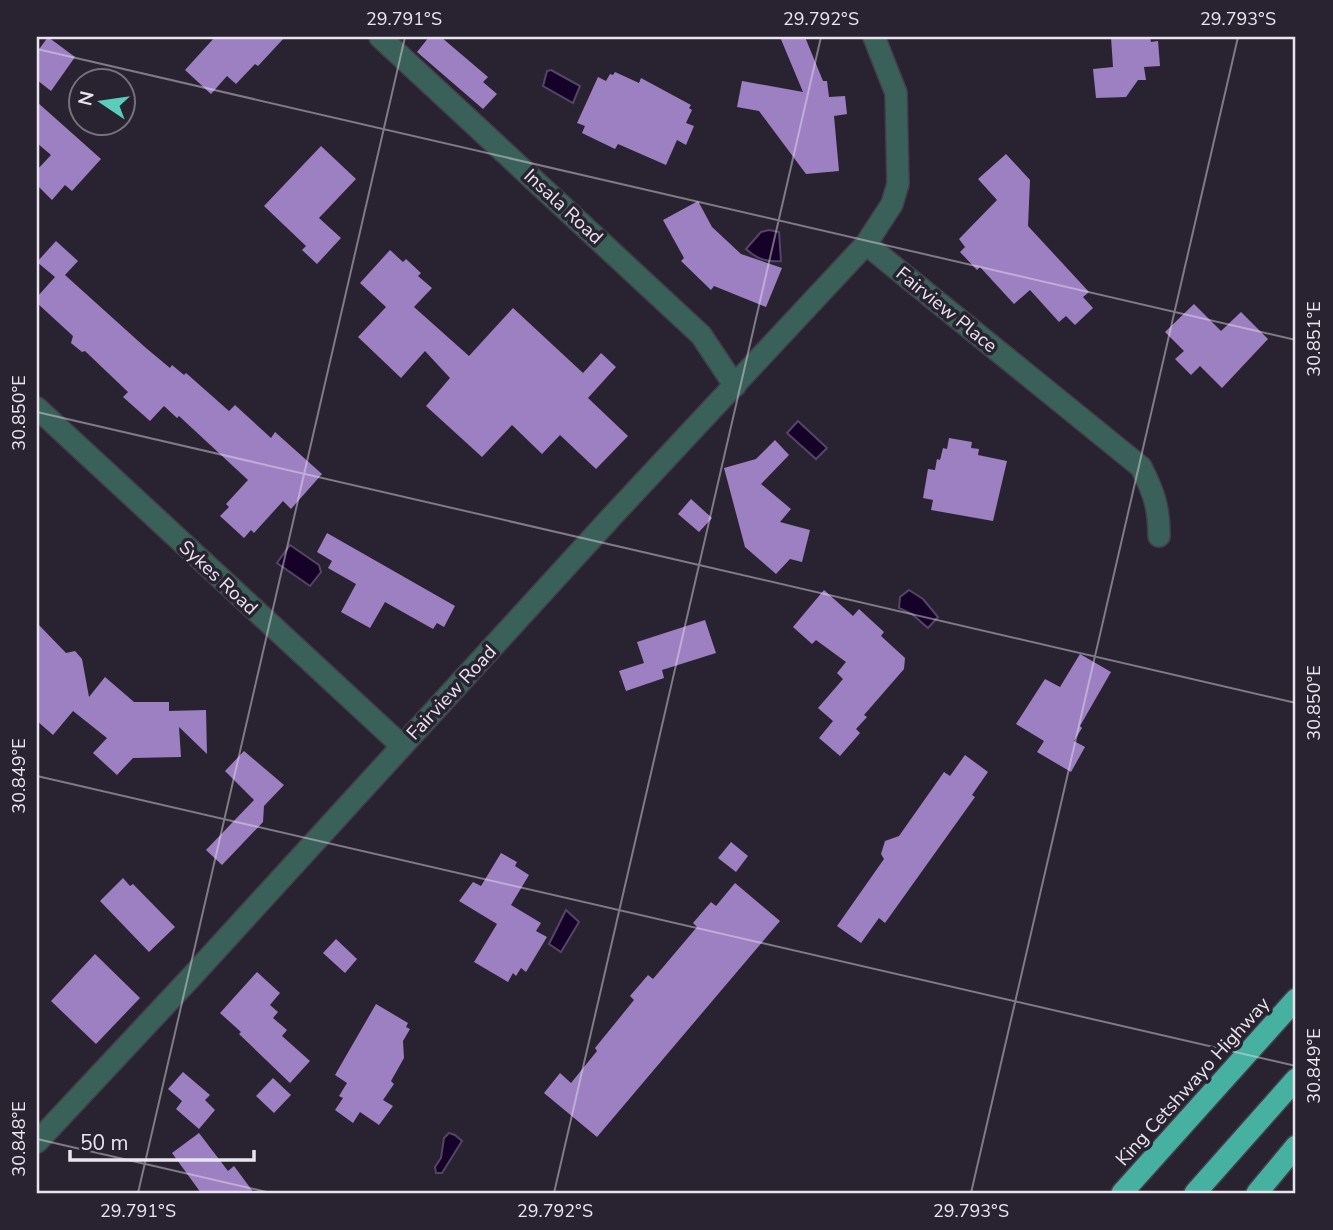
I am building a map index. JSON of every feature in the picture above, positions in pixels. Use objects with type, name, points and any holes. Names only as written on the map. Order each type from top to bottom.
[{"type":"highway","name":"King Cetshwayo Highway","points":[[1122,1193],[1296,999]]},
{"type":"highway","points":[[1195,1193],[1296,1079]]},
{"type":"highway","points":[[1258,1193],[1296,1146]]},
{"type":"street","name":"Insala Road","points":[[380,37],[701,335],[735,386]]},
{"type":"street","points":[[866,244],[892,204],[898,184],[896,93],[874,37]]},
{"type":"street","name":"Fairview Road","points":[[37,1142],[866,244]]},
{"type":"street","name":"Fairview Place","points":[[866,244],[1141,467],[1159,511],[1159,536]]},
{"type":"street","name":"Sykes Road","points":[[37,408],[402,746]]},
{"type":"shaded area","points":[[551,70],[580,86],[573,103],[543,86],[547,71]]},
{"type":"shaded area","points":[[761,232],[779,232],[781,261],[762,259],[746,249]]},
{"type":"shaded area","points":[[798,421],[827,448],[816,459],[787,433]]},
{"type":"shaded area","points":[[290,545],[319,565],[321,572],[310,586],[277,563]]},
{"type":"shaded area","points":[[909,590],[923,599],[938,617],[928,628],[912,614],[899,608],[900,597]]},
{"type":"shaded area","points":[[566,910],[579,922],[561,952],[549,944]]},
{"type":"shaded area","points":[[449,1133],[462,1141],[442,1173],[436,1173],[435,1167],[441,1158],[444,1138]]},
{"type":"building","points":[[48,37],[75,57],[66,66],[51,91],[37,80],[37,52]]},
{"type":"building","points":[[215,37],[285,37],[258,66],[255,64],[236,84],[227,76],[211,94],[185,70]]},
{"type":"building","points":[[429,37],[441,37],[488,77],[483,82],[497,94],[483,109],[417,52]]},
{"type":"building","points":[[780,37],[805,37],[823,81],[827,81],[829,97],[845,96],[847,114],[834,116],[839,171],[806,174],[759,111],[737,107],[742,81],[803,92]]},
{"type":"building","points":[[1111,37],[1150,37],[1151,42],[1158,41],[1160,66],[1144,67],[1146,80],[1138,80],[1126,97],[1096,98],[1093,69],[1113,67]]},
{"type":"building","points":[[615,72],[639,83],[641,78],[691,105],[689,108],[692,110],[686,123],[694,126],[686,145],[677,140],[666,165],[618,144],[615,149],[582,133],[585,126],[577,123],[598,77],[606,81],[610,74]]},
{"type":"building","points":[[37,102],[66,128],[66,136],[75,136],[101,159],[72,191],[65,185],[52,200],[37,185],[37,170],[51,155],[37,143]]},
{"type":"building","points":[[321,146],[356,179],[319,218],[341,238],[317,264],[302,250],[306,246],[264,206]]},
{"type":"building","points":[[1006,154],[1030,180],[1028,226],[1089,292],[1083,297],[1093,308],[1075,325],[1066,316],[1059,322],[1030,290],[1014,304],[980,267],[977,270],[960,252],[965,247],[959,239],[997,200],[978,179]]},
{"type":"building","points":[[698,201],[712,227],[741,254],[782,268],[766,307],[714,286],[711,290],[681,261],[684,258],[663,220]]},
{"type":"building","points":[[56,241],[78,261],[65,275],[146,348],[170,368],[172,365],[184,375],[186,373],[229,411],[235,405],[271,438],[275,432],[322,474],[291,509],[283,501],[254,533],[251,530],[244,538],[220,516],[229,507],[226,504],[248,480],[179,416],[177,418],[164,406],[150,421],[123,397],[128,392],[85,351],[82,352],[71,343],[73,336],[37,303],[37,297],[55,277],[37,262]]},
{"type":"building","points":[[390,250],[403,262],[406,259],[421,273],[418,276],[432,288],[414,307],[469,356],[513,308],[583,373],[601,353],[616,367],[588,398],[628,436],[596,469],[560,435],[542,454],[512,425],[482,457],[426,406],[450,378],[425,351],[401,378],[358,337],[386,307],[360,283]]},
{"type":"building","points":[[1194,304],[1221,331],[1241,312],[1268,339],[1222,388],[1200,366],[1191,375],[1175,359],[1184,351],[1165,332]]},
{"type":"building","points":[[949,438],[972,442],[971,448],[979,449],[978,455],[1007,461],[993,521],[931,510],[933,500],[923,498],[928,469],[935,470],[943,448],[947,449]]},
{"type":"building","points":[[775,440],[789,455],[761,484],[791,509],[780,522],[810,530],[802,562],[790,559],[776,574],[745,547],[724,468],[756,459]]},
{"type":"building","points":[[691,499],[712,518],[699,532],[678,514]]},
{"type":"building","points":[[327,533],[455,606],[444,627],[437,623],[433,629],[385,602],[370,628],[341,612],[356,584],[328,568],[332,561],[317,552]]},
{"type":"building","points":[[824,590],[853,616],[859,609],[884,632],[881,636],[905,658],[904,669],[864,715],[867,717],[856,729],[860,733],[840,756],[819,738],[833,721],[818,708],[843,679],[837,673],[846,662],[816,640],[812,644],[793,627]]},
{"type":"building","points":[[705,620],[716,653],[662,670],[664,678],[626,691],[619,671],[644,663],[637,642]]},
{"type":"building","points":[[37,623],[66,653],[75,651],[82,659],[89,697],[105,677],[134,702],[169,702],[169,711],[206,710],[207,754],[179,727],[181,757],[133,758],[117,775],[93,753],[107,738],[73,711],[53,735],[37,721]]},
{"type":"building","points":[[1080,654],[1111,672],[1074,741],[1085,747],[1071,772],[1037,752],[1044,741],[1016,724],[1045,679],[1060,687]]},
{"type":"building","points":[[244,751],[284,785],[264,806],[263,822],[222,865],[206,850],[254,800],[225,771]]},
{"type":"building","points":[[965,755],[988,772],[972,795],[975,797],[885,923],[879,918],[861,943],[837,926],[884,859],[881,854],[885,841],[899,836],[944,772],[950,776]]},
{"type":"building","points":[[731,842],[748,856],[736,872],[718,858]]},
{"type":"building","points":[[501,853],[517,862],[515,866],[529,875],[511,905],[541,923],[536,931],[547,937],[526,972],[521,968],[516,976],[513,973],[508,982],[474,962],[497,924],[459,901],[473,882],[481,886]]},
{"type":"building","points":[[123,878],[130,886],[133,884],[175,927],[149,952],[100,901]]},
{"type":"building","points":[[735,883],[780,921],[597,1137],[544,1093],[560,1073],[571,1083],[634,1000],[630,996],[648,975],[653,979],[697,927],[693,923],[711,902],[716,906]]},
{"type":"building","points":[[336,939],[357,959],[345,973],[323,953]]},
{"type":"building","points":[[95,954],[140,998],[96,1044],[51,1001]]},
{"type":"building","points":[[257,972],[280,993],[270,1005],[278,1012],[273,1018],[287,1030],[282,1036],[310,1061],[290,1083],[220,1013]]},
{"type":"building","points":[[376,1004],[408,1023],[406,1027],[410,1029],[403,1041],[404,1058],[391,1081],[394,1084],[383,1100],[393,1106],[379,1125],[360,1112],[353,1123],[335,1110],[343,1098],[339,1096],[347,1083],[335,1075]]},
{"type":"building","points":[[183,1072],[210,1095],[205,1100],[215,1110],[199,1129],[176,1109],[182,1101],[168,1089]]},
{"type":"building","points":[[273,1078],[291,1095],[274,1113],[256,1096]]},
{"type":"building","points":[[199,1133],[228,1171],[234,1166],[254,1193],[201,1193],[172,1153]]}]
